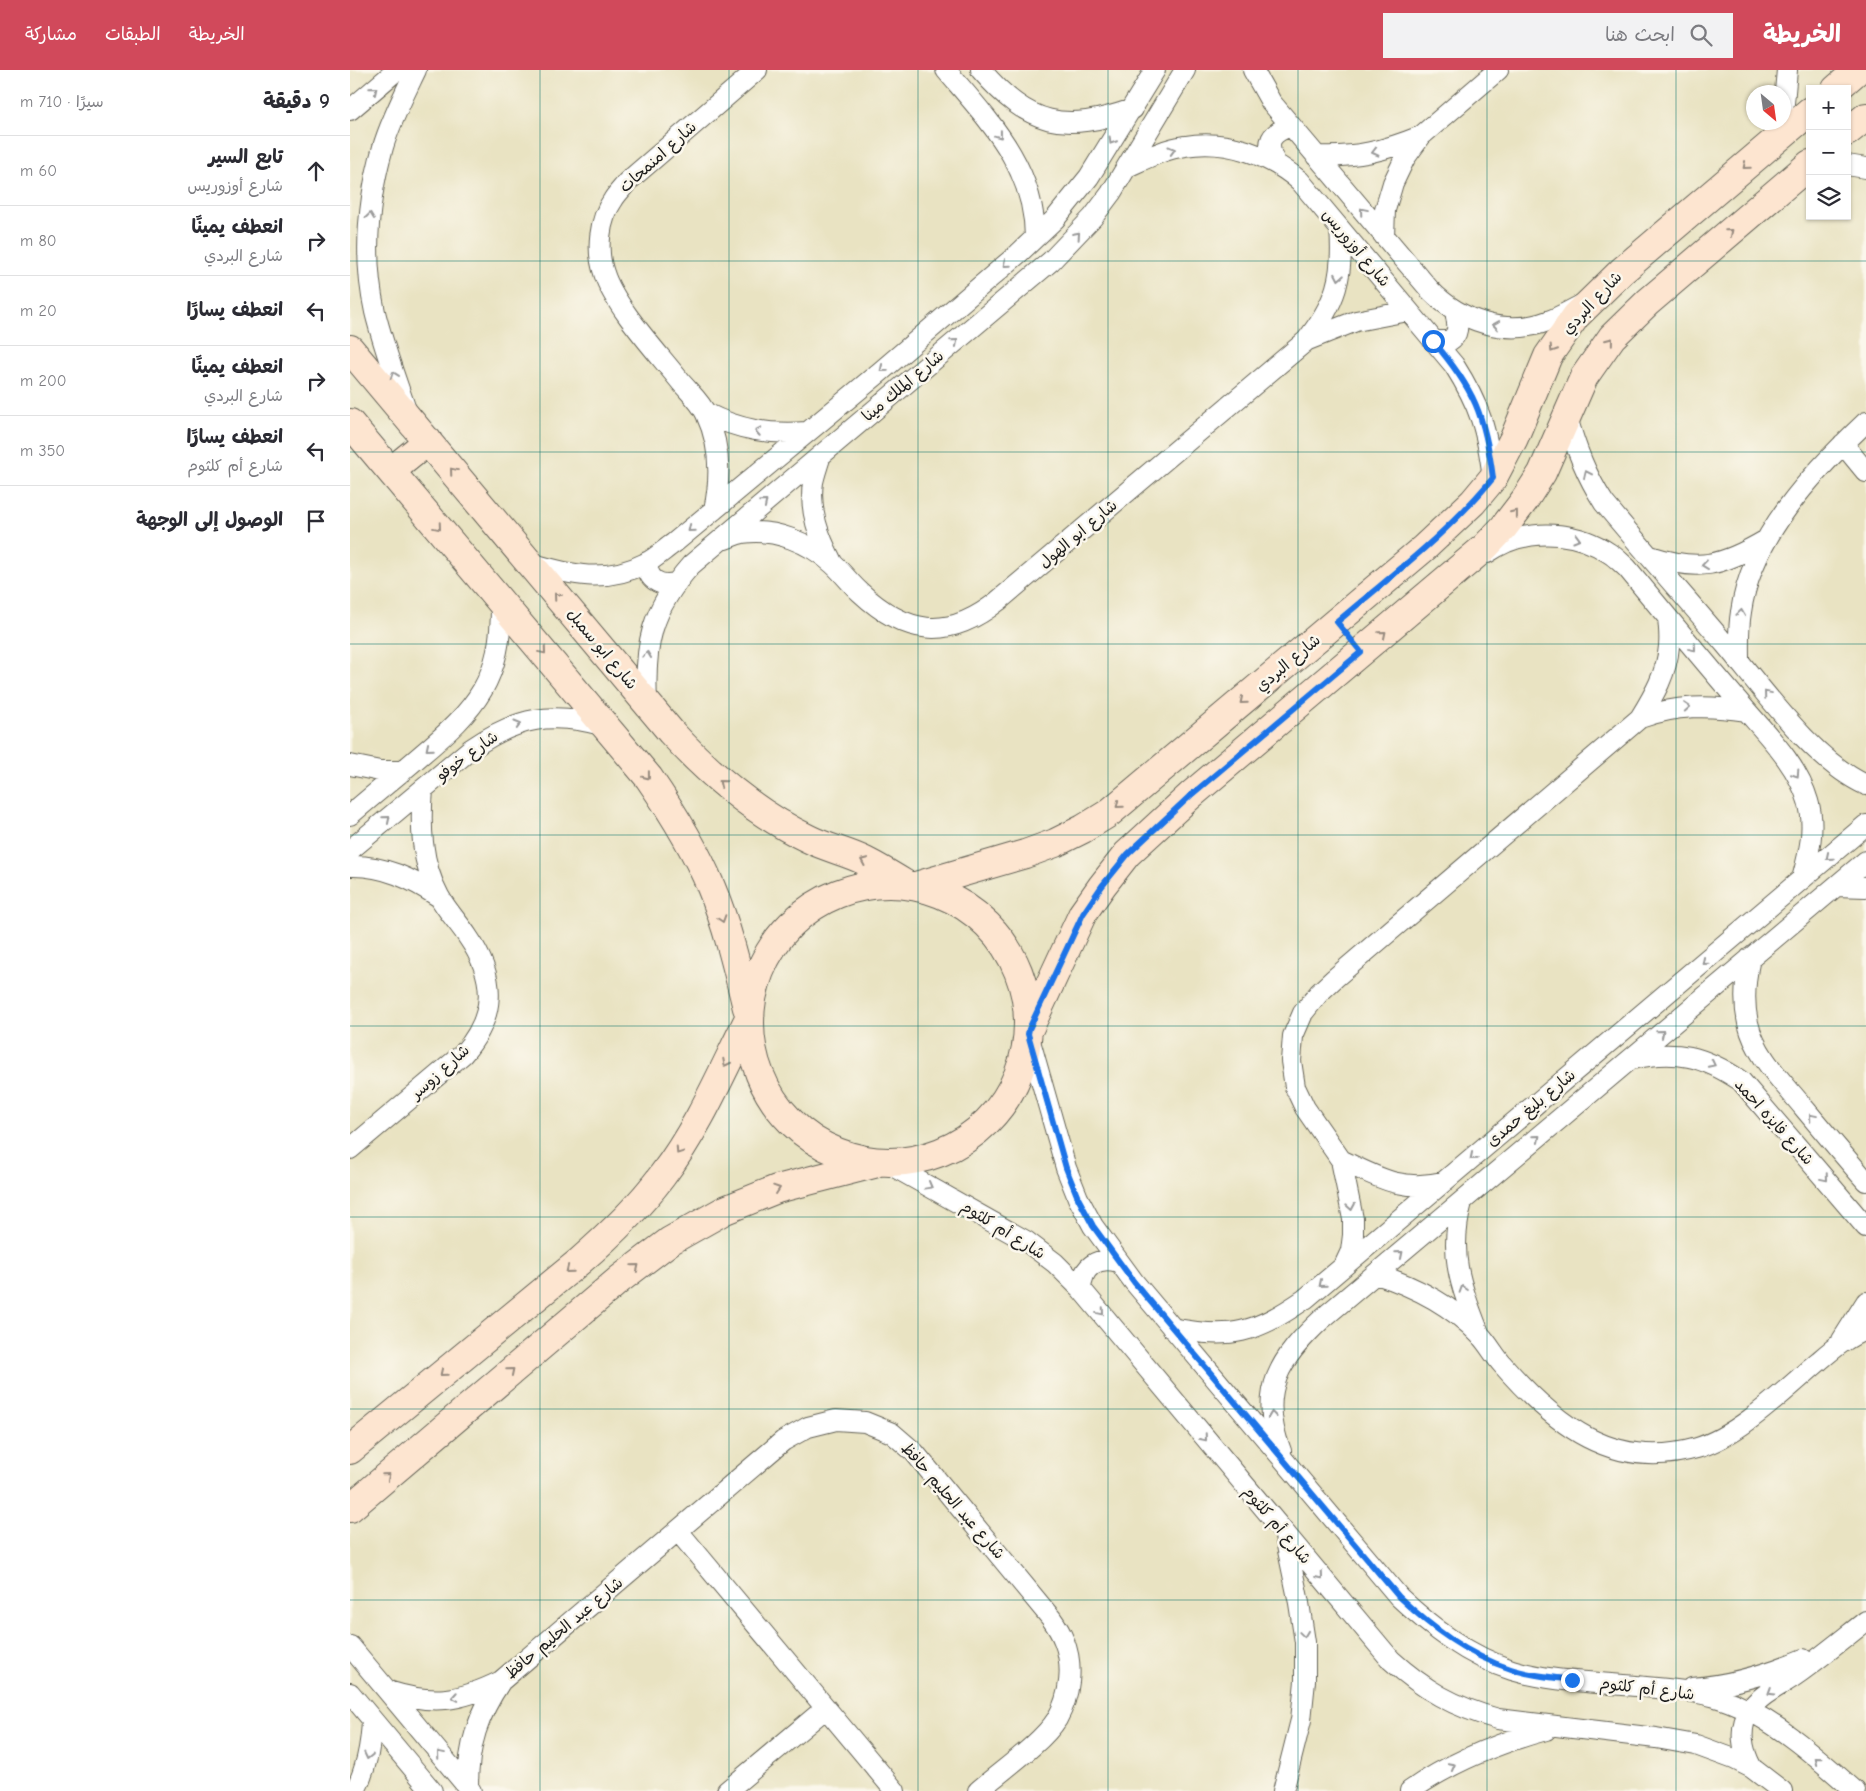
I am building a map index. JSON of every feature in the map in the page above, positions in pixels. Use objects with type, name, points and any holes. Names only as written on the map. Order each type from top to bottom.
[{"type":"street","points":[[350,110],[397,70]]},
{"type":"street","points":[[391,471],[419,431],[386,351],[375,311],[369,269],[368,228],[373,186],[384,145],[416,70]]},
{"type":"street","name":"شارع امنمحات","points":[[714,510],[718,491],[719,471],[717,451],[706,413],[614,296],[602,265],[600,248],[602,223],[612,200],[628,182],[757,70]]},
{"type":"street","points":[[946,70],[1007,146],[1020,168],[1029,192],[1035,218],[1035,238]]},
{"type":"street","name":"شارع الملك مينا","points":[[530,563],[580,576],[603,576],[626,571],[647,562],[714,510],[887,366],[1035,238],[1073,199],[1089,177],[1156,70]]},
{"type":"street","name":"شارع الملك مينا","points":[[647,703],[645,675],[647,650],[652,626],[674,583],[690,565],[1051,261],[1092,217],[1127,168],[1185,70]]},
{"type":"street","name":"شارع أوزوريس","points":[[1252,70],[1271,102],[1316,156],[1430,290],[1454,311],[1475,320],[1498,326],[1522,327],[1546,322],[1591,300]]},
{"type":"street","points":[[1384,236],[1385,210],[1393,183],[1405,158],[1421,136],[1498,70]]},
{"type":"street","points":[[1787,70],[1787,85]]},
{"type":"street","points":[[1841,85],[1858,70]]},
{"type":"street","points":[[976,106],[985,106],[993,102],[996,93],[987,77]]},
{"type":"street","points":[[987,77],[1012,102],[1034,115],[1059,122],[1084,122],[1110,117],[1133,109]]},
{"type":"street","name":"شارع البردي","points":[[911,885],[1025,854],[1055,843],[1109,813],[1454,522],[1493,478],[1514,438],[1548,356],[1576,316],[1622,270],[1666,234],[1772,135],[1806,114]]},
{"type":"street","points":[[1849,130],[1866,116]]},
{"type":"street","points":[[1275,162],[1270,153],[1269,144],[1272,136],[1280,130],[1291,126]]},
{"type":"street","points":[[1316,156],[1342,157],[1369,154],[1421,136]]},
{"type":"street","name":"شارع أوزوريس","points":[[1127,168],[1155,154],[1185,146],[1216,145],[1246,150],[1275,162],[1300,181],[1454,365],[1474,399],[1482,418],[1489,446],[1493,478]]},
{"type":"street","points":[[1851,166],[1866,168]]},
{"type":"street","points":[[1028,1031],[1083,914],[1102,886],[1128,854],[1191,795],[1465,565],[1504,527],[1542,473],[1584,377],[1612,338],[1629,320],[1690,265],[1806,169]]},
{"type":"street","name":"شارع ابو الهول","points":[[718,542],[742,533],[765,532],[790,538],[812,549],[833,564],[858,591],[879,609],[898,621],[920,627],[943,628],[964,623],[984,612],[998,601],[1306,341],[1321,322],[1333,300],[1339,277],[1342,253],[1340,229]]},
{"type":"street","points":[[1666,234],[1690,265]]},
{"type":"street","name":"شارع ابو الهول","points":[[1306,341],[1356,321],[1408,311]]},
{"type":"street","points":[[1433,341],[1448,342],[1456,335],[1458,330],[1454,311]]},
{"type":"street","name":"شارع ابو سمبل","points":[[350,349],[696,759],[748,803],[809,839],[864,860],[911,885]]},
{"type":"street","name":"شارع امنمحات","points":[[706,413],[724,422],[758,432],[786,434],[807,432]]},
{"type":"street","points":[[1567,417],[1581,461],[1591,483],[1604,503],[1792,724],[1829,763],[1846,776],[1866,785]]},
{"type":"street","points":[[1740,662],[1739,636],[1744,595],[1754,563],[1766,540],[1802,489],[1866,422]]},
{"type":"street","points":[[350,423],[649,778],[673,812],[694,850],[712,889],[749,1017],[751,1050],[760,1080],[775,1106],[796,1128],[821,1146],[849,1157],[883,1163]]},
{"type":"street","points":[[1843,444],[1866,472]]},
{"type":"street","name":"شارع ابو الهول","points":[[821,455],[813,482],[813,511],[820,539],[833,564]]},
{"type":"street","points":[[1465,565],[1507,542],[1528,536],[1549,534],[1570,536],[1590,543],[1610,553],[1627,568],[1771,741],[1803,785],[1809,803],[1812,841],[1802,879]]},
{"type":"street","points":[[1627,568],[1630,560],[1637,554],[1674,564],[1698,566],[1722,562],[1744,553],[1766,540]]},
{"type":"street","points":[[647,562],[652,579],[663,584],[674,583]]},
{"type":"street","name":"شارع خوفو","points":[[350,815],[454,728],[469,711],[492,670],[498,648],[501,602]]},
{"type":"street","points":[[1344,1266],[1351,1251],[1353,1219],[1341,1160],[1312,1120],[1295,1087],[1291,1062],[1293,1036],[1303,1013],[1319,993],[1335,978],[1640,718],[1654,696],[1664,671],[1669,645],[1668,618]]},
{"type":"street","points":[[1337,622],[1361,652]]},
{"type":"street","points":[[1640,718],[1659,711],[1688,707],[1724,707],[1746,711]]},
{"type":"street","name":"شارع خوفو","points":[[350,850],[471,749],[491,735],[512,726],[535,720],[559,718],[575,719],[605,726]]},
{"type":"street","points":[[1771,741],[1778,742],[1784,740],[1792,730],[1792,724]]},
{"type":"street","points":[[454,728],[466,727],[472,733],[474,741],[471,749]]},
{"type":"street","points":[[350,765],[380,771],[403,771]]},
{"type":"street","name":"شارع زوسر","points":[[350,1149],[463,1054],[476,1039],[484,1022],[489,1002],[488,982],[483,963],[470,939],[439,897],[429,871],[423,844],[421,816],[423,789]]},
{"type":"street","name":"شارع بليغ حمدى","points":[[1172,1328],[1200,1333],[1229,1334],[1258,1327],[1280,1316],[1305,1299],[1866,825]]},
{"type":"street","name":"شارع بليغ حمدى","points":[[1285,1462],[1275,1436],[1271,1410],[1274,1382],[1284,1359],[1301,1338],[1866,861]]},
{"type":"street","name":"شارع زوسر","points":[[350,866],[388,871],[415,881],[439,897]]},
{"type":"street","points":[[350,1508],[620,1280],[670,1241],[725,1210],[777,1189],[883,1163],[913,1161],[938,1154],[962,1142],[983,1126],[1001,1107],[1014,1084],[1024,1060],[1028,1031],[1024,988],[1016,964],[999,936],[976,913],[954,900],[911,885],[874,884],[842,891],[813,906],[788,926],[768,952],[755,982],[749,1017],[684,1143],[663,1175],[638,1206],[611,1234],[580,1261],[356,1441]]},
{"type":"street","points":[[1836,886],[1866,887]]},
{"type":"street","name":"شارع فايزه احمد","points":[[1750,958],[1745,1002],[1748,1023],[1756,1044],[1766,1063],[1866,1181]]},
{"type":"street","name":"شارع أم كلثوم","points":[[1028,1031],[1066,1168],[1078,1198],[1093,1226],[1118,1262],[1172,1328],[1399,1597],[1422,1620],[1449,1639],[1477,1655],[1512,1670],[1539,1676],[1666,1689],[1722,1699],[1770,1723],[1855,1791]]},
{"type":"street","name":"شارع فايزه احمد","points":[[1630,1059],[1653,1054],[1685,1055],[1700,1058],[1727,1071],[1741,1081],[1866,1227]]},
{"type":"street","points":[[1741,1081],[1746,1068],[1759,1062],[1766,1063]]},
{"type":"street","points":[[1569,1076],[1587,1096]]},
{"type":"street","points":[[1341,1160],[1397,1184],[1428,1186],[1443,1182]]},
{"type":"street","name":"شارع أم كلثوم","points":[[883,1163],[1026,1240],[1055,1263],[1081,1289],[1391,1660],[1422,1686],[1451,1703],[1498,1719],[1656,1738],[1696,1745],[1752,1768],[1782,1791]]},
{"type":"street","points":[[1462,1202],[1457,1221],[1456,1261],[1460,1281],[1479,1334]]},
{"type":"street","points":[[1081,1289],[1085,1271],[1092,1264],[1100,1260],[1118,1262]]},
{"type":"street","points":[[1376,1274],[1402,1283],[1433,1299],[1479,1334],[1524,1388],[1578,1434],[1607,1447],[1638,1454],[1669,1454],[1699,1448],[1726,1435],[1752,1417],[1838,1345],[1866,1330]]},
{"type":"street","points":[[1305,1299],[1307,1310],[1311,1314],[1323,1318]]},
{"type":"street","points":[[1838,1345],[1866,1302]]},
{"type":"street","name":"شارع عبد الحليم حافظ","points":[[388,1691],[410,1698],[434,1700],[457,1698],[480,1692],[501,1681],[783,1442],[808,1427],[836,1420],[865,1422],[892,1433],[914,1452],[1052,1618],[1064,1641],[1070,1668],[1067,1694],[1056,1719],[1038,1740],[978,1791]]},
{"type":"street","points":[[678,1531],[895,1791]]},
{"type":"street","points":[[1283,1791],[1301,1720],[1306,1681],[1305,1642],[1299,1603],[1284,1534]]},
{"type":"street","points":[[1752,1768],[1746,1758],[1742,1740],[1744,1722],[1749,1711],[1765,1695],[1797,1674],[1866,1621]]},
{"type":"street","points":[[1666,1689],[1704,1687],[1742,1680],[1805,1658],[1847,1636]]},
{"type":"street","points":[[353,1653],[388,1691],[470,1789]]},
{"type":"street","name":"شارع عبد الحليم حافظ","points":[[470,1789],[468,1764],[476,1728],[488,1700],[501,1681]]},
{"type":"street","points":[[350,1693],[432,1791]]},
{"type":"street","points":[[727,1791],[826,1708]]},
{"type":"street","points":[[355,1791],[367,1762],[371,1742],[372,1720]]},
{"type":"street","points":[[1410,1791],[1450,1766],[1484,1750],[1519,1737],[1556,1727]]},
{"type":"route","points":[[1433,341],[1454,365],[1470,390],[1482,418],[1489,446],[1493,478],[1454,522],[1337,622],[1361,652],[1161,821],[1128,854],[1102,886],[1083,914],[1028,1034],[1050,1106],[1056,1137],[1066,1168],[1078,1198],[1093,1226],[1134,1282],[1399,1597],[1422,1620],[1449,1639],[1477,1655],[1512,1670],[1572,1680]]}]
